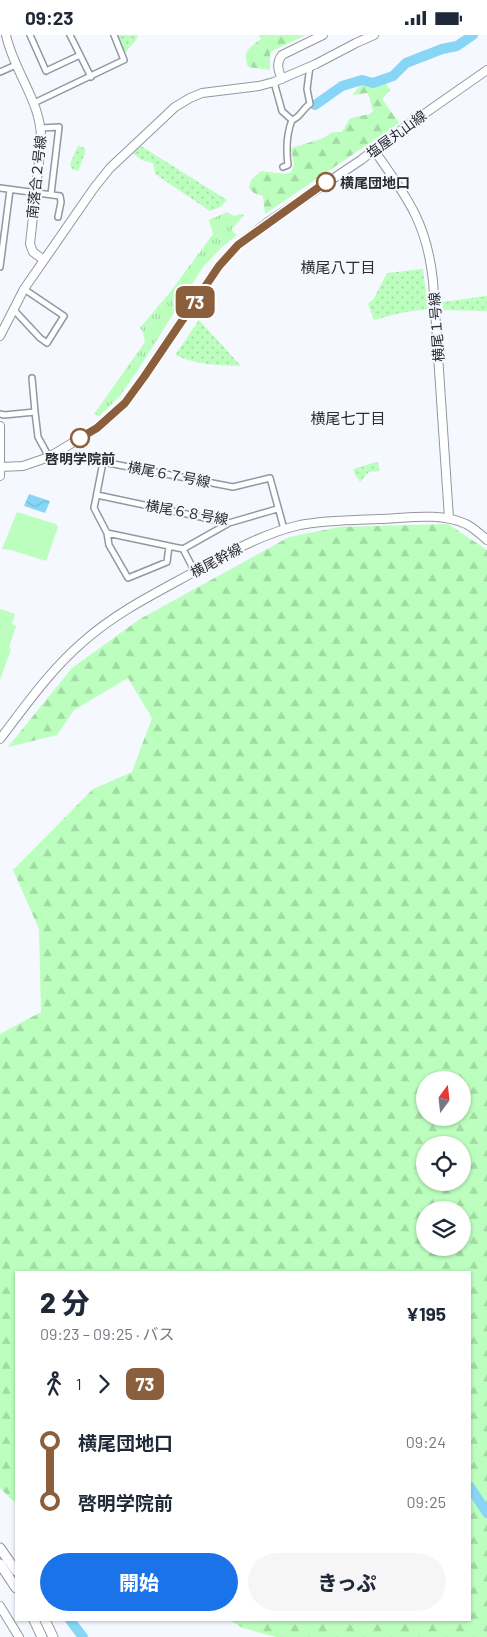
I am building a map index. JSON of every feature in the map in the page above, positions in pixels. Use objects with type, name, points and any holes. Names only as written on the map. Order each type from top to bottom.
[{"type":"main road","points":[[0,1548],[15,1570]]},
{"type":"main road","points":[[0,1564],[15,1586]]},
{"type":"main road","points":[[34,1621],[42,1637]]},
{"type":"main road","points":[[45,1621],[53,1637]]},
{"type":"street","name":"南落合２号線","points":[[6,35],[11,53],[34,103],[41,128],[30,247],[33,252],[44,260]]},
{"type":"street","points":[[30,35],[46,71],[80,55]]},
{"type":"street","points":[[70,35],[91,77]]},
{"type":"street","points":[[34,103],[124,60],[114,35]]},
{"type":"street","points":[[282,79],[278,65],[282,55],[323,35]]},
{"type":"street","points":[[0,336],[24,289],[94,188],[110,168],[175,107],[185,100],[202,93],[259,86],[274,82],[374,35]]},
{"type":"street","points":[[0,72],[16,65]]},
{"type":"street","points":[[283,167],[288,165],[286,139],[292,120],[296,119],[310,105],[306,89],[310,66]]},
{"type":"street","name":"塩屋丸山線","points":[[0,467],[23,466],[49,457],[97,428],[125,403],[219,266],[238,245],[261,227],[487,70]]},
{"type":"street","points":[[274,82],[282,111],[292,120]]},
{"type":"street","points":[[41,128],[59,127],[51,194]]},
{"type":"street","name":"横尾１号線","points":[[374,150],[413,208],[423,230],[429,252],[434,281],[449,518]]},
{"type":"street","points":[[0,189],[60,196],[61,202],[58,217]]},
{"type":"street","points":[[0,267],[2,229],[10,190]]},
{"type":"street","points":[[13,309],[46,343],[64,315],[24,289]]},
{"type":"street","points":[[32,378],[38,437],[49,457]]},
{"type":"street","points":[[0,414],[36,412]]},
{"type":"street","points":[[0,426],[0,476]]},
{"type":"street","name":"横尾６７号線","points":[[168,546],[167,562],[128,578],[109,545],[107,533],[94,508],[103,462],[233,487],[270,478],[284,529]]},
{"type":"street","name":"横尾６８号線","points":[[96,495],[229,523],[277,509]]},
{"type":"street","name":"横尾幹線","points":[[0,739],[42,684],[83,642],[106,623],[129,608],[252,541],[284,529],[326,521],[423,517],[449,518],[470,527],[487,540]]},
{"type":"street","points":[[107,533],[183,549],[229,523]]},
{"type":"street","points":[[183,549],[195,572]]},
{"type":"street","points":[[0,1606],[19,1637]]},
{"type":"green space","points":[[116,35],[138,35],[124,54]]},
{"type":"green space","points":[[259,35],[306,35],[270,53],[270,70],[248,67],[246,62],[246,53],[261,39]]},
{"type":"green space","points":[[385,82],[390,90],[382,99],[399,123],[265,214],[263,196],[254,193],[249,188],[251,180],[261,171],[286,174],[291,172],[294,164],[291,148],[321,139],[333,132],[342,132],[351,118],[370,114],[373,111],[368,93],[352,95],[362,83],[369,86]]},
{"type":"green space","points":[[78,146],[85,148],[85,153],[78,171],[72,169],[70,164]]},
{"type":"green space","points":[[141,146],[227,200],[220,207],[210,211],[155,174],[153,163],[141,160],[133,153]]},
{"type":"green space","points":[[227,212],[234,216],[244,215],[231,230],[237,235],[203,267],[119,397],[99,416],[94,414],[145,342],[140,328],[171,291],[213,234],[209,220]]},
{"type":"green space","points":[[423,269],[428,309],[400,313],[374,320],[368,304],[373,300],[387,273]]},
{"type":"green space","points":[[487,296],[487,311],[444,310],[442,302]]},
{"type":"green space","points":[[199,320],[241,366],[199,363],[175,355]]},
{"type":"green space","points":[[376,462],[380,471],[369,472],[360,482],[354,473],[354,469]]},
{"type":"green space","points":[[17,512],[56,524],[58,527],[46,561],[2,549]]},
{"type":"green space","points":[[448,524],[487,550],[487,1637],[276,1637],[243,1628],[231,1621],[471,1621],[471,1271],[15,1271],[15,1501],[0,1488],[0,1034],[41,1012],[39,929],[13,870],[93,789],[132,772],[152,718],[128,678],[74,710],[57,735],[8,747],[72,668],[140,619],[289,537],[340,527]]},
{"type":"green space","points":[[0,609],[15,614],[12,624],[16,626],[9,648],[11,649],[0,680]]},
{"type":"water","points":[[29,494],[50,501],[45,513],[24,506]]},
{"type":"waterway","points":[[315,105],[342,86],[362,80],[373,83],[393,76],[406,63],[442,49],[457,46],[473,35]]},
{"type":"waterway","points":[[471,1489],[487,1513]]},
{"type":"waterway","points":[[71,1621],[83,1637]]},
{"type":"bus line","name":"73","points":[[80,438],[97,428],[125,403],[219,266],[238,245],[326,182]]},
{"type":"place","name":"横尾団地口","points":[[326,182]]},
{"type":"place","name":"啓明学院前","points":[[80,438]]},
{"type":"district","name":"横尾八丁目","points":[[338,267]]},
{"type":"district","name":"横尾七丁目","points":[[348,418]]}]
